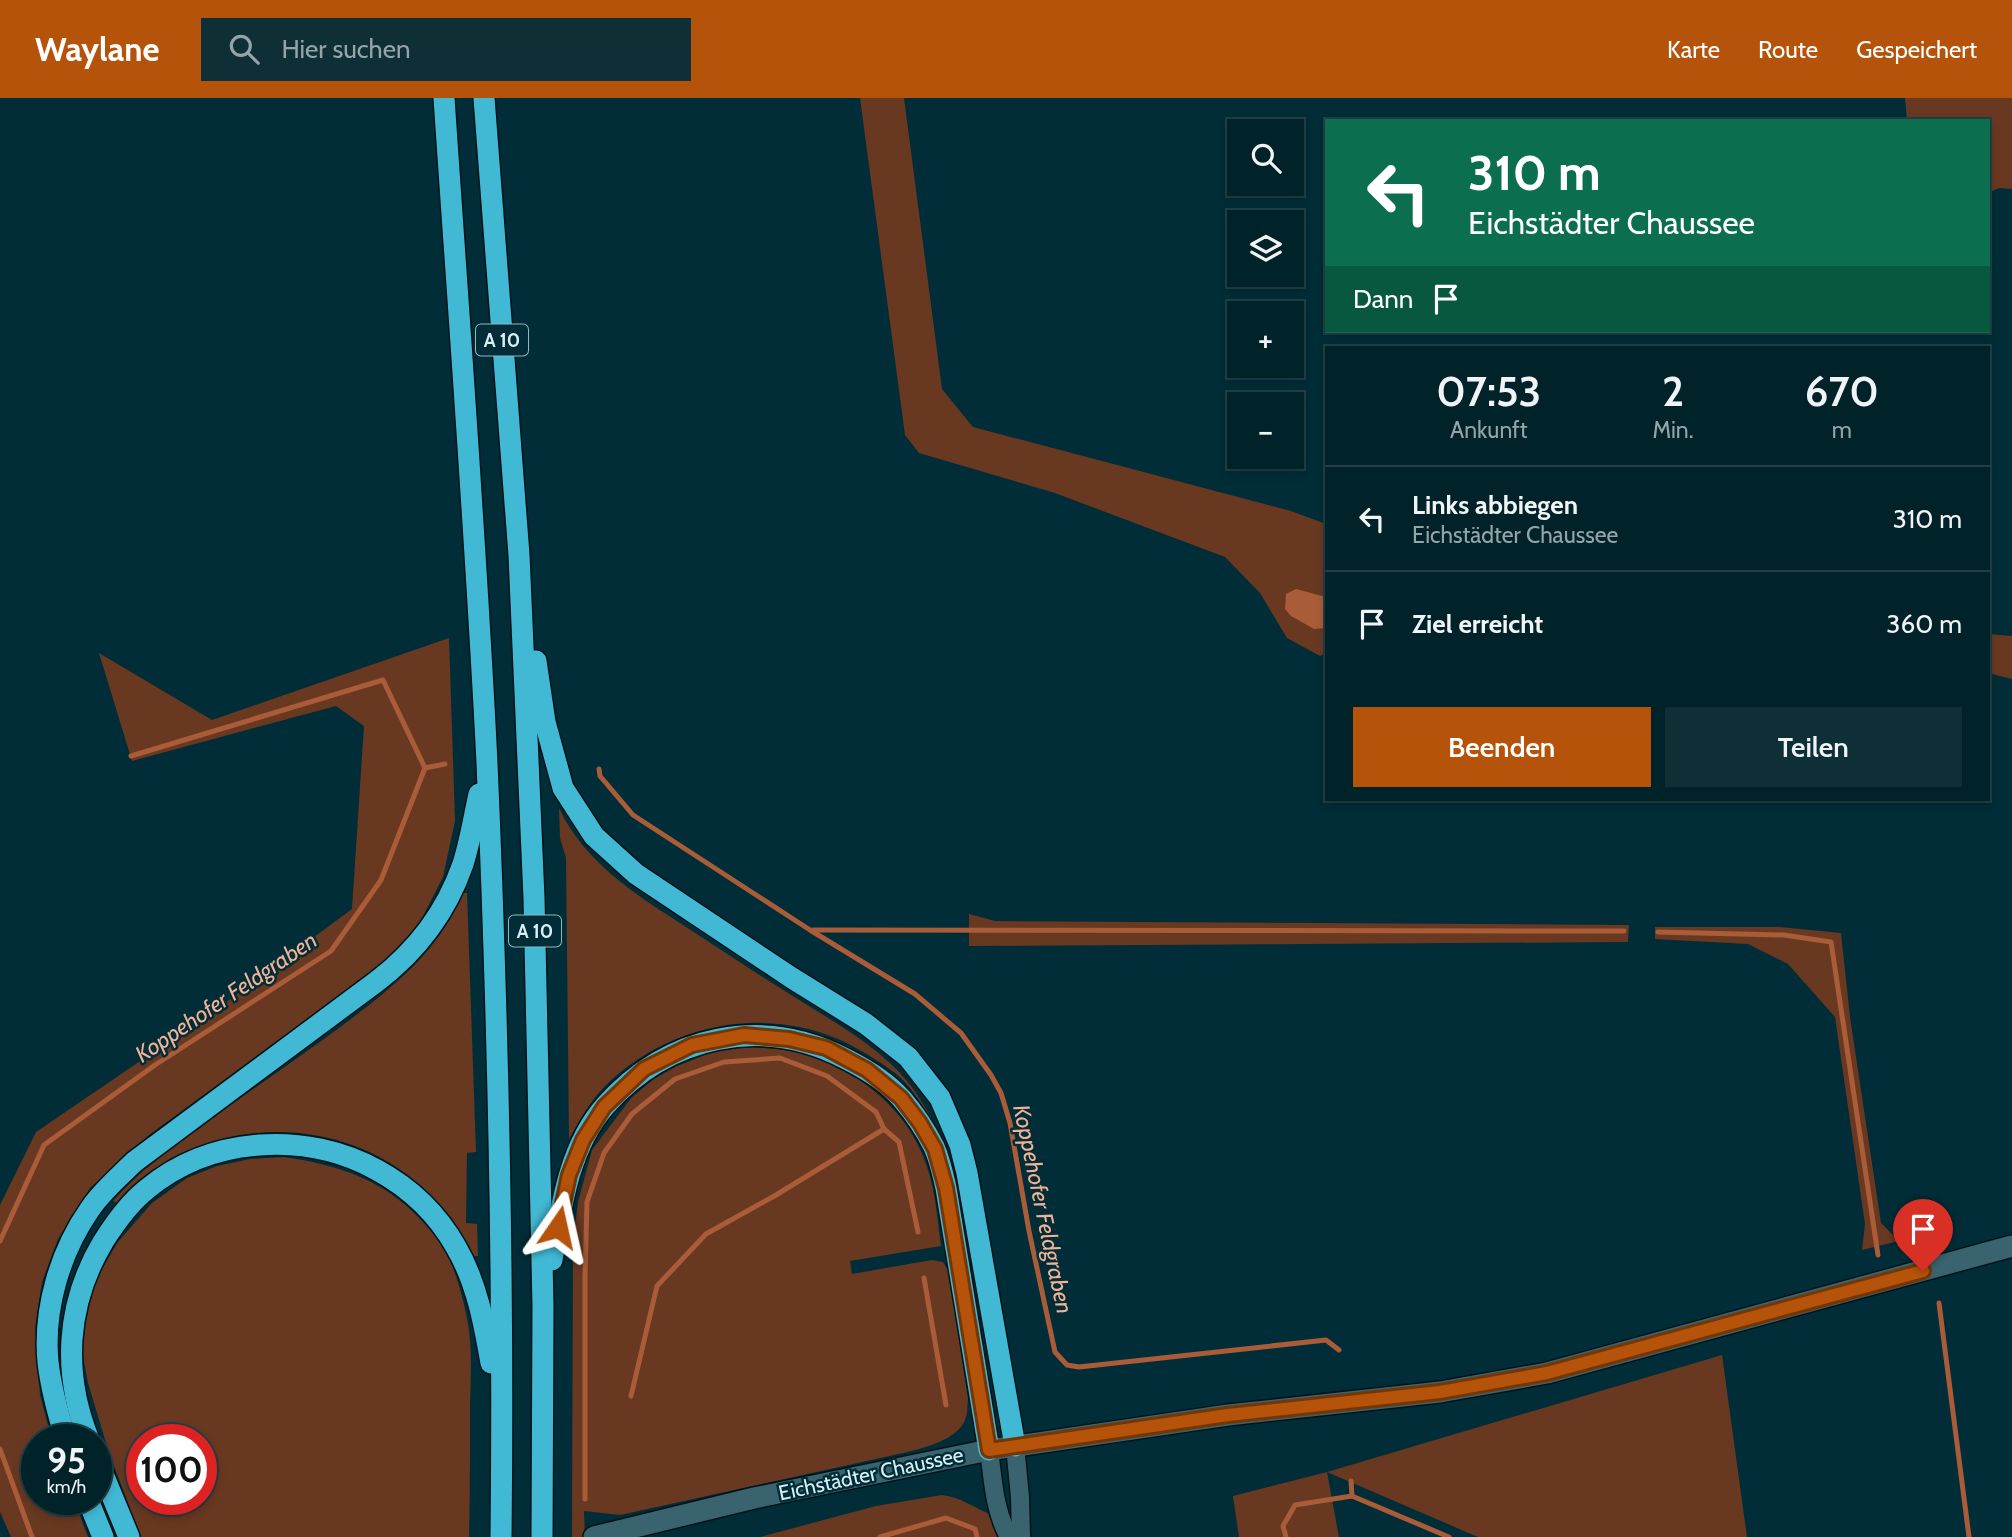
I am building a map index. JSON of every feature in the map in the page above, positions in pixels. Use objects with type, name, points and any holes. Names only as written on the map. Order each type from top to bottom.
[{"type":"highway","name":"A 10","points":[[443,98],[486,762],[499,1141],[502,1427],[500,1537]]},
{"type":"highway","name":"A 10","points":[[484,98],[519,555],[534,898],[543,1306],[542,1537]]},
{"type":"highway","points":[[519,555],[545,722],[563,788],[594,836],[636,874],[866,1024],[908,1057],[940,1098],[960,1145],[967,1173],[1015,1446]]},
{"type":"highway","points":[[61,1424],[48,1361],[51,1302],[57,1276],[71,1241],[85,1217],[102,1194],[134,1162],[401,963],[416,947],[438,916],[457,880],[486,762]]},
{"type":"highway","points":[[543,1306],[562,1200],[583,1140],[604,1107],[644,1069],[692,1045],[744,1035],[789,1039],[826,1048],[867,1070],[901,1098],[935,1149],[946,1188],[989,1450]]},
{"type":"highway","points":[[83,1424],[73,1378],[72,1336],[81,1288],[91,1263],[113,1225],[146,1189],[187,1164],[230,1150],[270,1144],[317,1148],[363,1162],[405,1188],[443,1226],[457,1248],[475,1287],[502,1427]]},
{"type":"highway","points":[[112,1496],[129,1537]]},
{"type":"highway","points":[[94,1515],[103,1537]]},
{"type":"main road","name":"Eichstädter Chaussee","points":[[596,1536],[754,1498],[989,1450],[1228,1415],[1440,1392],[1547,1373],[2012,1246]]},
{"type":"street","points":[[1015,1446],[1021,1537]]},
{"type":"street","points":[[989,1450],[995,1500],[1009,1537]]},
{"type":"shaded area","points":[[860,98],[904,98],[942,389],[973,427],[1291,511],[1325,524],[1325,654],[1320,656],[1287,638],[1260,593],[1225,557],[1055,493],[919,453],[905,435]]},
{"type":"shaded area","points":[[1905,98],[2012,98],[2012,189],[1999,188],[1990,192],[1990,119],[1907,119]]},
{"type":"shaded area","points":[[1296,589],[1325,597],[1325,628],[1314,629],[1291,616],[1285,609],[1286,594]]},
{"type":"shaded area","points":[[1990,634],[2012,636],[2012,679],[1990,674]]},
{"type":"shaded area","points":[[449,638],[455,821],[443,877],[422,918],[403,945],[362,979],[149,1135],[90,1188],[58,1239],[42,1282],[35,1328],[40,1395],[48,1424],[21,1424],[21,1515],[80,1515],[88,1537],[11,1537],[0,1512],[0,1205],[36,1132],[218,1008],[352,909],[364,726],[336,706],[132,761],[99,653],[212,720]]},
{"type":"shaded area","points":[[559,808],[581,844],[627,887],[848,1030],[887,1060],[922,1102],[940,1134],[904,1081],[875,1059],[833,1037],[799,1027],[764,1023],[729,1025],[695,1032],[663,1045],[632,1063],[600,1092],[569,1139],[566,858],[560,838]]},
{"type":"shaded area","points":[[463,893],[467,893],[476,1152],[467,1153],[466,1223],[477,1224],[478,1256],[471,1256],[458,1227],[438,1203],[397,1167],[338,1140],[307,1134],[274,1132],[210,1142],[170,1159],[146,1176],[117,1203],[113,1201],[167,1151],[333,1033],[384,993],[430,948],[454,913]]},
{"type":"shaded area","points":[[969,914],[995,921],[1629,925],[1628,942],[969,946]]},
{"type":"shaded area","points":[[1655,927],[1780,927],[1841,933],[1850,1017],[1881,1223],[1899,1241],[1862,1250],[1865,1224],[1835,1017],[1788,964],[1748,944],[1655,939]]},
{"type":"shaded area","points":[[751,1047],[798,1052],[830,1062],[857,1078],[891,1106],[917,1142],[930,1178],[941,1246],[850,1261],[852,1274],[932,1260],[943,1262],[949,1272],[968,1399],[966,1417],[962,1425],[949,1437],[903,1453],[620,1515],[584,1511],[585,1537],[572,1537],[573,1242],[578,1202],[592,1150],[632,1097],[654,1079],[677,1066],[718,1050]]},
{"type":"shaded area","points":[[284,1157],[341,1170],[391,1194],[421,1220],[441,1244],[454,1270],[468,1324],[471,1369],[469,1537],[141,1537],[133,1515],[217,1515],[217,1424],[126,1424],[126,1498],[112,1461],[112,1424],[100,1424],[88,1383],[82,1351],[87,1313],[96,1280],[117,1243],[152,1203],[187,1178],[217,1166],[250,1159]]},
{"type":"shaded area","points":[[1722,1355],[1747,1537],[1478,1537],[1327,1472]]},
{"type":"shaded area","points":[[1327,1472],[1339,1537],[1239,1537],[1233,1496]]},
{"type":"shaded area","points":[[942,1495],[961,1500],[992,1515],[999,1537],[760,1537],[876,1506]]},
{"type":"waterway","points":[[131,756],[383,680],[425,768]]},
{"type":"waterway","name":"Koppehofer Feldgraben","points":[[0,1241],[44,1145],[155,1065],[331,951],[381,880],[425,768],[445,764]]},
{"type":"waterway","name":"Koppehofer Feldgraben","points":[[599,769],[600,776],[633,815],[810,930],[915,994],[961,1033],[1001,1093],[1010,1123],[1029,1231],[1055,1352],[1067,1365],[1079,1367],[1326,1340],[1339,1350]]},
{"type":"waterway","points":[[813,930],[1624,931]]},
{"type":"waterway","points":[[1658,932],[1784,935],[1831,942],[1878,1255]]},
{"type":"waterway","points":[[585,1499],[587,1202],[604,1153],[632,1114],[675,1079],[724,1062],[780,1058],[827,1076],[876,1112],[884,1129],[899,1142],[918,1232]]},
{"type":"waterway","points":[[631,1396],[657,1286],[706,1234],[884,1129]]},
{"type":"waterway","points":[[924,1278],[946,1405]]},
{"type":"waterway","points":[[1939,1303],[1969,1537]]},
{"type":"waterway","name":"Koppehofer Feldgraben","points":[[0,1449],[32,1537]]},
{"type":"waterway","name":"Koppehofer Feldgraben","points":[[1351,1481],[1352,1496],[1449,1537]]},
{"type":"waterway","points":[[1286,1537],[1283,1526],[1295,1505],[1352,1496]]},
{"type":"waterway","points":[[880,1537],[946,1518],[975,1529],[977,1537]]},
{"type":"route","points":[[558,1227],[569,1175],[583,1140],[604,1107],[644,1069],[692,1045],[744,1035],[789,1039],[826,1048],[867,1070],[901,1098],[935,1149],[946,1188],[989,1450],[1228,1415],[1440,1392],[1547,1373],[1923,1271]]}]
